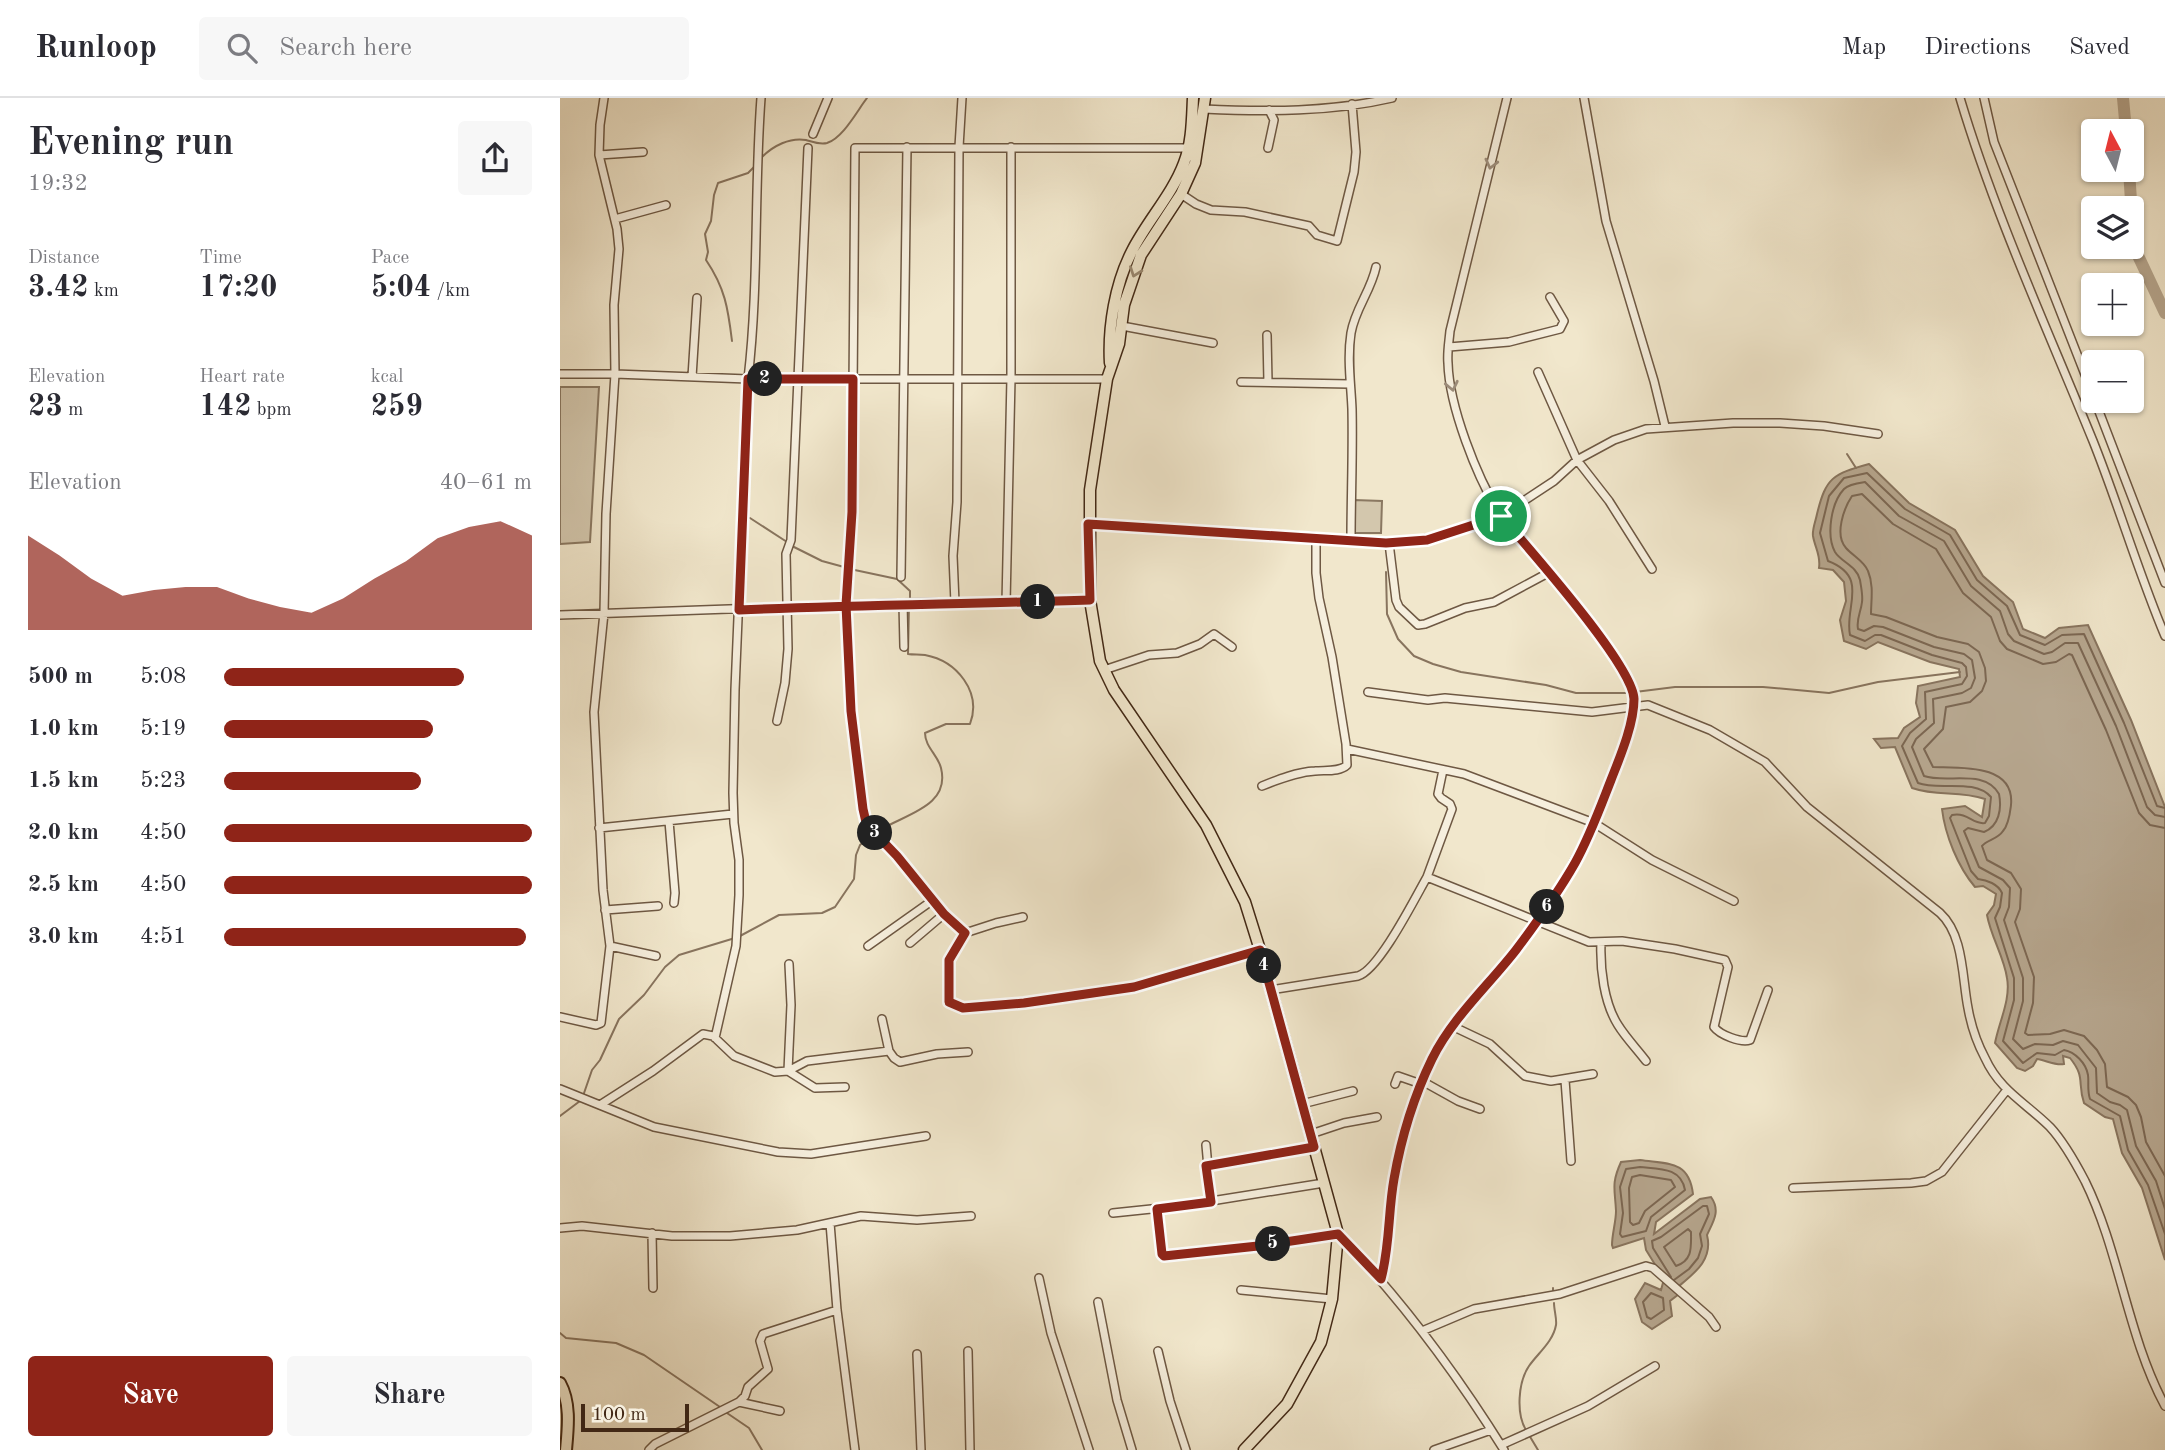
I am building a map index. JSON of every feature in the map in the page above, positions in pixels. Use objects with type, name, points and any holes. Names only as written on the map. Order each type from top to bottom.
[{"type":"highway","points":[[560,1383],[567,1407],[566,1450]]},
{"type":"main road","points":[[1193,98],[1195,163],[1181,194],[1141,255],[1124,305],[1119,344],[1107,379],[1090,490],[1090,600],[1095,638],[1104,670],[1125,708],[1206,825],[1244,902],[1260,950],[1338,1234],[1332,1299],[1321,1342],[1291,1397],[1244,1450]]},
{"type":"main road","points":[[1111,367],[1109,344],[1122,277],[1132,252],[1193,148],[1205,104]]},
{"type":"street","points":[[560,1017],[596,1025],[601,1023],[610,946],[599,828],[594,712],[604,613],[606,514],[615,374],[614,315],[619,249],[615,219],[599,155],[604,98]]},
{"type":"street","points":[[715,1038],[737,933],[739,878],[733,814],[735,690],[761,98]]},
{"type":"street","points":[[813,134],[828,98]]},
{"type":"street","points":[[955,603],[953,556],[957,502],[959,147],[962,98]]},
{"type":"street","points":[[1205,104],[1269,110],[1392,98]]},
{"type":"street","points":[[1381,1279],[1394,1180],[1422,1083],[1452,1026],[1537,921],[1575,863],[1621,754],[1633,703],[1630,683],[1620,666],[1586,619],[1501,516],[1483,485],[1450,381],[1449,347],[1453,315],[1507,98]]},
{"type":"street","points":[[1584,98],[1606,221],[1654,381],[1661,426]]},
{"type":"street","points":[[1960,98],[1983,168],[2099,455],[2165,636]]},
{"type":"street","points":[[1984,98],[1994,142],[2081,364]]},
{"type":"street","points":[[1181,194],[1196,204],[1211,209],[1245,212],[1309,226],[1317,235],[1338,241],[1354,172],[1356,152],[1352,104]]},
{"type":"street","points":[[1268,148],[1273,120],[1269,110]]},
{"type":"street","points":[[901,576],[907,147]]},
{"type":"street","points":[[1006,603],[1011,378],[1011,147]]},
{"type":"street","points":[[777,721],[785,683],[788,649],[786,554],[791,540],[808,148]]},
{"type":"street","points":[[965,933],[944,914],[872,830],[866,822],[863,809],[851,711],[846,605],[852,512],[855,148],[1193,148]]},
{"type":"street","points":[[599,155],[643,152]]},
{"type":"street","points":[[615,219],[666,205]]},
{"type":"street","points":[[1351,540],[1351,334],[1376,267]]},
{"type":"street","points":[[1449,347],[1508,342],[1560,329],[1564,321],[1550,297]]},
{"type":"street","points":[[692,377],[697,298]]},
{"type":"street","points":[[1122,326],[1213,343]]},
{"type":"street","points":[[1267,335],[1268,382]]},
{"type":"street","points":[[1538,372],[1577,460],[1609,501],[1652,569]]},
{"type":"street","points":[[560,374],[748,379],[1107,379]]},
{"type":"street","points":[[1241,382],[1349,384]]},
{"type":"street","points":[[2100,413],[2165,583]]},
{"type":"street","points":[[1088,524],[1386,543],[1427,540],[1501,516],[1554,481],[1577,460],[1614,440],[1646,429],[1661,426],[1780,423],[1878,434]]},
{"type":"street","points":[[1262,786],[1291,775],[1343,769],[1347,765],[1347,749],[1332,657],[1319,598],[1316,537]]},
{"type":"street","points":[[1386,543],[1396,600],[1399,607],[1418,625],[1465,608],[1494,602],[1548,573]]},
{"type":"street","points":[[560,615],[907,603],[1090,600]]},
{"type":"street","points":[[904,647],[907,603]]},
{"type":"street","points":[[1104,670],[1149,655],[1177,653],[1200,644],[1211,635],[1219,636],[1232,647]]},
{"type":"street","points":[[1368,692],[1428,700],[1445,698],[1592,712],[1633,703],[1653,706],[1710,730],[1749,751],[1776,772],[1807,807],[1947,919],[1953,930],[1968,1010],[1986,1061],[2006,1091],[2051,1128],[2068,1150],[2084,1179],[2104,1224],[2154,1384],[2165,1406]]},
{"type":"street","points":[[1347,749],[1476,778],[1594,823],[1652,860],[1734,901]]},
{"type":"street","points":[[1270,990],[1358,976],[1367,972],[1393,935],[1427,877],[1452,807],[1438,794],[1443,769]]},
{"type":"street","points":[[599,828],[733,814]]},
{"type":"street","points":[[669,821],[674,903]]},
{"type":"street","points":[[1427,877],[1589,942],[1615,940],[1725,960],[1728,967],[1714,1027],[1717,1031],[1744,1042],[1750,1040],[1768,990]]},
{"type":"street","points":[[868,946],[933,900]]},
{"type":"street","points":[[605,910],[658,906]]},
{"type":"street","points":[[910,943],[944,914]]},
{"type":"street","points":[[1023,917],[965,933],[949,960],[949,1002],[963,1008],[1024,1003],[1134,987],[1260,950]]},
{"type":"street","points":[[1601,943],[1601,969],[1616,1023],[1646,1061]]},
{"type":"street","points":[[610,946],[656,956]]},
{"type":"street","points":[[788,1071],[791,1005],[789,964]]},
{"type":"street","points":[[882,1019],[890,1051],[900,1062],[968,1052]]},
{"type":"street","points":[[1452,1026],[1490,1044],[1525,1076],[1551,1081],[1593,1074]]},
{"type":"street","points":[[600,1105],[653,1071],[697,1036],[705,1034],[715,1038],[734,1056],[775,1072],[788,1071],[807,1061],[890,1051]]},
{"type":"street","points":[[788,1071],[815,1088],[845,1087]]},
{"type":"street","points":[[1395,1084],[1398,1076],[1422,1083],[1480,1109]]},
{"type":"street","points":[[1565,1080],[1571,1161]]},
{"type":"street","points":[[560,1089],[654,1127],[797,1154],[926,1136]]},
{"type":"street","points":[[1302,1104],[1353,1091]]},
{"type":"street","points":[[1793,1188],[1911,1183],[1936,1178],[2006,1091]]},
{"type":"street","points":[[1311,1135],[1344,1123],[1377,1117]]},
{"type":"street","points":[[1206,1145],[1211,1202]]},
{"type":"street","points":[[1206,1166],[1314,1147]]},
{"type":"street","points":[[1113,1213],[1211,1202],[1324,1183]]},
{"type":"street","points":[[1157,1209],[1162,1254],[1167,1256],[1338,1234],[1381,1279],[1422,1331],[1503,1448],[1528,1433],[1588,1406],[1655,1366]]},
{"type":"street","points":[[560,1228],[582,1226],[690,1237],[757,1235],[861,1216],[916,1220],[971,1216]]},
{"type":"street","points":[[830,1223],[837,1310],[855,1450]]},
{"type":"street","points":[[652,1233],[653,1288]]},
{"type":"street","points":[[1422,1331],[1474,1309],[1560,1294],[1642,1266],[1653,1268],[1709,1317],[1716,1327]]},
{"type":"street","points":[[1039,1278],[1051,1333],[1089,1450]]},
{"type":"street","points":[[1241,1290],[1332,1299]]},
{"type":"street","points":[[1098,1302],[1117,1400],[1132,1450]]},
{"type":"street","points":[[649,1450],[655,1444],[739,1402],[745,1396],[748,1387],[768,1369],[760,1343],[761,1336],[837,1310]]},
{"type":"street","points":[[968,1351],[970,1450]]},
{"type":"street","points":[[1158,1351],[1186,1450]]},
{"type":"street","points":[[917,1354],[920,1450]]},
{"type":"street","points":[[739,1402],[780,1411]]},
{"type":"street","points":[[1434,1450],[1491,1430]]},
{"type":"shaded area","points":[[560,387],[599,387],[590,542],[560,544]]},
{"type":"shaded area","points":[[1354,500],[1382,501],[1381,533],[1355,533]]},
{"type":"water","points":[[1869,464],[1909,503],[1955,530],[1983,576],[2013,602],[2023,629],[2045,638],[2059,628],[2088,625],[2131,720],[2165,807],[2165,1260],[2142,1188],[2122,1153],[2113,1119],[2105,1117],[2084,1103],[2080,1075],[2070,1058],[2063,1056],[2064,1064],[2037,1059],[2033,1066],[2025,1071],[2017,1068],[1995,1043],[2008,986],[1987,915],[1994,905],[1996,894],[1983,886],[1975,887],[1963,870],[1949,840],[1942,809],[1965,806],[1982,817],[1985,799],[1912,788],[1895,747],[1881,748],[1874,739],[1898,738],[1904,728],[1920,717],[1916,703],[1918,686],[1960,677],[1959,669],[1930,662],[1878,642],[1866,649],[1844,641],[1840,620],[1846,601],[1844,582],[1833,570],[1819,568],[1813,530],[1820,502],[1833,479],[1839,474]]},
{"type":"water","points":[[1640,1160],[1676,1166],[1682,1169],[1691,1183],[1693,1194],[1656,1222],[1654,1234],[1700,1199],[1711,1197],[1715,1207],[1715,1216],[1707,1235],[1708,1251],[1702,1264],[1679,1286],[1679,1294],[1670,1301],[1672,1316],[1652,1329],[1642,1322],[1635,1299],[1645,1283],[1661,1290],[1664,1279],[1646,1250],[1644,1238],[1613,1248],[1612,1245],[1616,1215],[1615,1181],[1618,1170],[1621,1162]]},
{"type":"waterway","points":[[762,157],[788,141],[800,139],[822,144],[833,140],[844,130],[867,98]]},
{"type":"waterway","points":[[2123,98],[2125,119]]},
{"type":"waterway","points":[[732,341],[725,299],[706,260],[708,252],[705,234],[711,221],[718,183],[748,173],[754,167]]},
{"type":"waterway","points":[[2130,182],[2134,247],[2165,313]]},
{"type":"waterway","points":[[1847,454],[1856,468]]},
{"type":"waterway","points":[[750,518],[787,542]]},
{"type":"waterway","points":[[792,546],[822,561],[844,567]]},
{"type":"waterway","points":[[850,569],[897,579],[910,591],[910,599]]},
{"type":"waterway","points":[[1386,572],[1387,614],[1398,639],[1414,656],[1461,672],[1546,685],[1576,693],[1630,693]]},
{"type":"waterway","points":[[877,832],[922,809],[939,792],[942,782],[941,768],[927,743],[925,733],[946,724],[970,724],[973,712],[969,690],[956,671],[937,658],[908,654],[909,605]]},
{"type":"waterway","points":[[1635,692],[1675,687],[1763,687],[1829,693],[1878,682],[1960,672]]},
{"type":"waterway","points":[[740,936],[779,915],[822,913],[835,907],[854,879],[856,855],[860,845],[872,835]]},
{"type":"waterway","points":[[583,1096],[592,1070],[600,1060],[619,1019],[644,995],[665,967],[679,955],[735,938]]},
{"type":"waterway","points":[[560,1116],[580,1101]]},
{"type":"waterway","points":[[1526,1430],[1520,1407],[1522,1380],[1554,1331],[1554,1303]]},
{"type":"waterway","points":[[560,1333],[566,1338],[616,1343],[644,1355],[720,1407]]},
{"type":"waterway","points":[[724,1411],[749,1428],[762,1450]]},
{"type":"waterway","points":[[1529,1435],[1538,1450]]},
{"type":"route","points":[[1501,516],[1453,533],[1405,543],[1088,524],[1090,600],[903,603],[846,605],[739,610],[748,379],[853,379],[852,512],[846,605],[851,711],[863,809],[866,822],[872,830],[944,914],[965,933],[949,960],[949,1002],[963,1008],[1024,1003],[1134,987],[1260,950],[1314,1147],[1206,1166],[1211,1202],[1157,1209],[1164,1256],[1338,1234],[1381,1279],[1394,1180],[1411,1115],[1426,1072],[1452,1026],[1537,921],[1575,863],[1594,823],[1630,723],[1634,699],[1630,683],[1586,619],[1501,516]]}]
